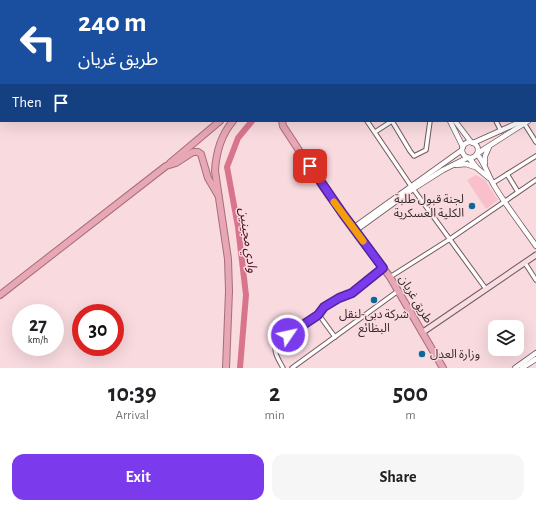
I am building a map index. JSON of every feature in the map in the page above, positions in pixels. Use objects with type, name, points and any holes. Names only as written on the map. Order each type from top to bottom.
[{"type":"highway","points":[[210,130],[211,122]]},
{"type":"highway","points":[[0,295],[166,166],[219,122]]},
{"type":"highway","points":[[226,368],[229,270],[226,239],[215,177],[217,154],[222,138],[232,122]]},
{"type":"highway","name":"طريق غريان","points":[[282,124],[327,193],[390,277],[443,368]]},
{"type":"highway","points":[[166,166],[176,163],[194,151],[199,152],[208,178],[218,195]]},
{"type":"main road","points":[[423,332],[536,255]]},
{"type":"street","points":[[368,122],[412,187],[486,289]]},
{"type":"street","points":[[375,132],[390,122]]},
{"type":"street","points":[[393,122],[414,156],[426,150],[430,122]]},
{"type":"street","points":[[450,122],[462,148],[463,155],[490,179]]},
{"type":"street","points":[[457,122],[478,148],[477,153],[490,179],[504,202],[536,246]]},
{"type":"street","points":[[497,122],[502,131]]},
{"type":"street","points":[[412,187],[453,165],[468,158],[474,157],[477,153],[525,122]]},
{"type":"street","points":[[354,230],[441,165],[466,143],[481,139],[525,122]]},
{"type":"street","points":[[525,122],[536,142]]},
{"type":"street","points":[[466,134],[474,138],[481,139]]},
{"type":"street","points":[[485,167],[485,156],[490,145]]},
{"type":"street","points":[[493,184],[536,156]]},
{"type":"street","points":[[453,165],[466,164],[477,168]]},
{"type":"street","points":[[507,174],[518,192]]},
{"type":"street","points":[[390,277],[450,239],[536,180]]},
{"type":"street","points":[[525,263],[536,280]]},
{"type":"street","points":[[283,368],[274,351],[276,344],[318,315],[324,307],[339,298],[352,293],[383,268]]},
{"type":"street","points":[[292,368],[398,291]]},
{"type":"street","points":[[318,315],[335,337]]},
{"type":"street","points":[[522,368],[534,360],[536,353]]},
{"type":"street","points":[[515,368],[534,360]]},
{"type":"shaded area","points":[[476,175],[485,180],[498,200],[486,209],[467,180]]},
{"type":"waterway","name":"وادي مجينين","points":[[240,368],[246,295],[238,227],[227,167],[238,138],[251,122]]},
{"type":"slow traffic","points":[[334,202],[363,241]]},
{"type":"place","name":"لجنة قبول طلبة الكلية العسكرية","points":[[472,206]]},
{"type":"place","name":"شركة دبي-لنقل البظائع","points":[[374,300]]},
{"type":"place","name":"وزارة العدل","points":[[422,354]]},
{"type":"route","points":[[288,335],[318,315],[324,307],[339,298],[350,295],[383,268],[327,193],[310,166]]}]
